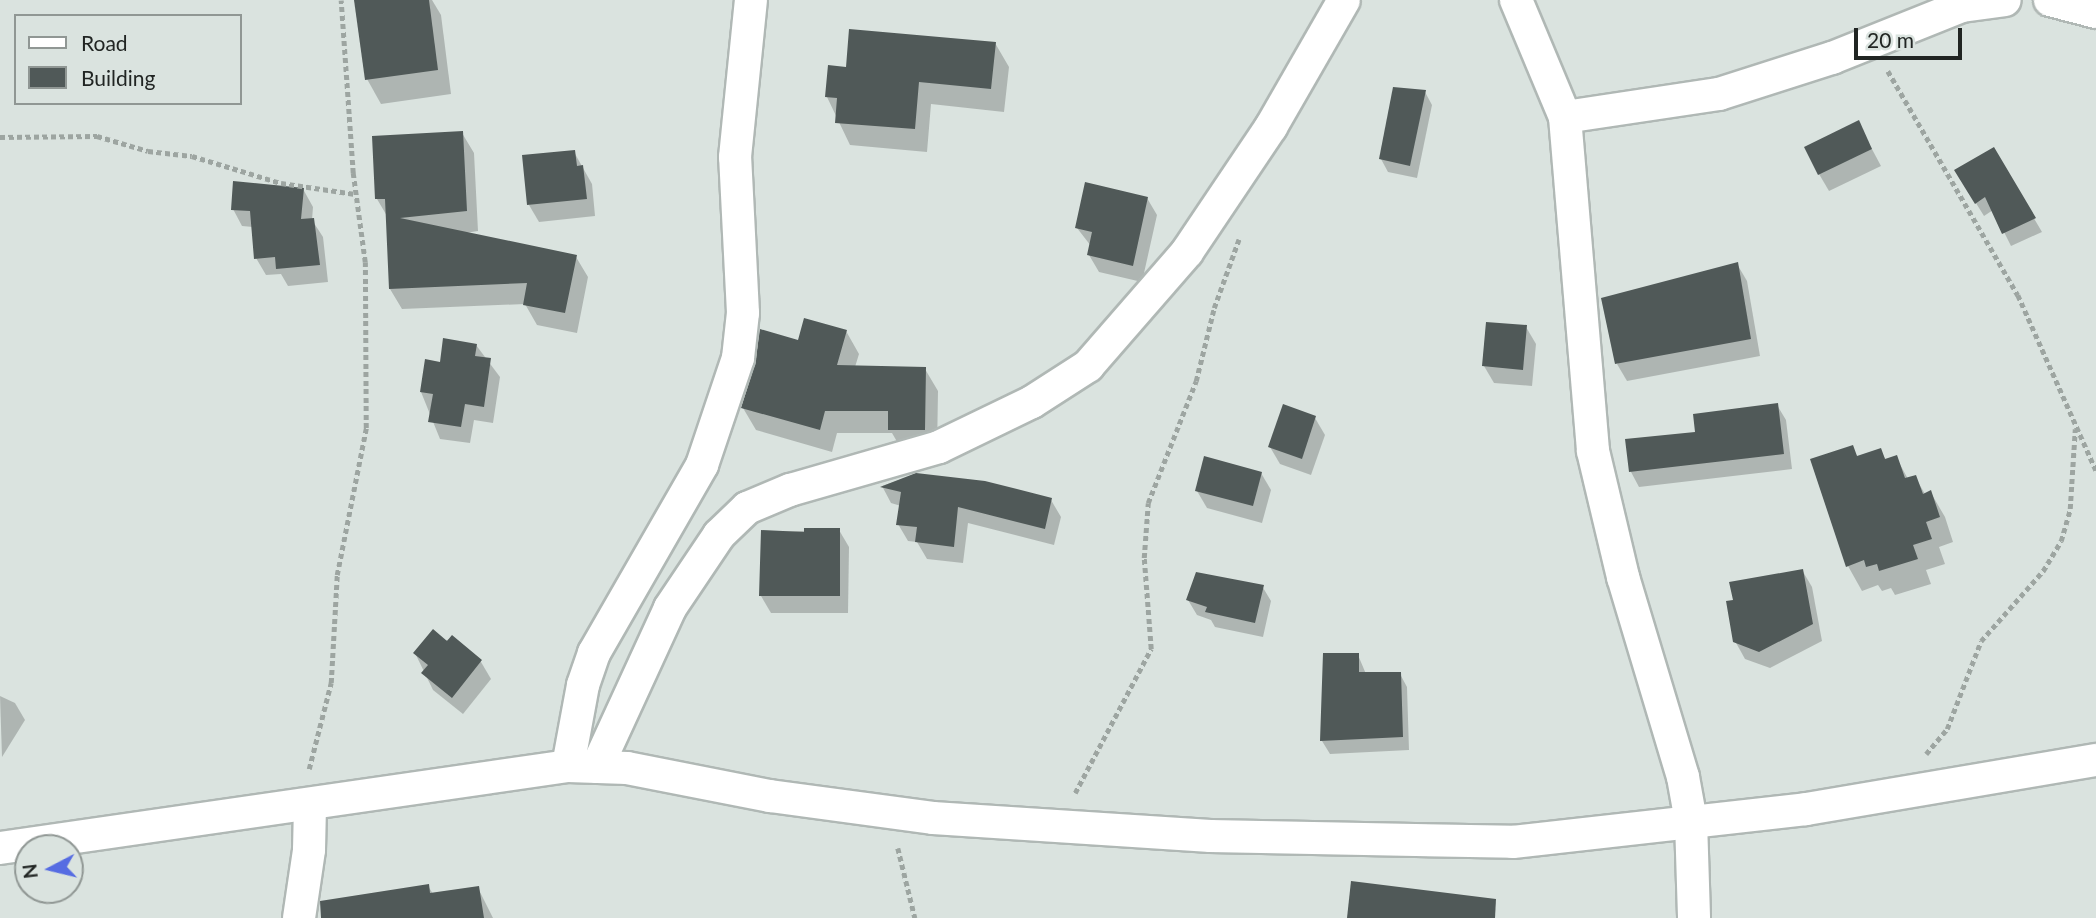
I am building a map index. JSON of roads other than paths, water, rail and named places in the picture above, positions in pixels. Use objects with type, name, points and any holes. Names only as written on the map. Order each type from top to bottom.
[{"type":"street","points":[[583,766],[583,685],[594,653],[702,465],[738,358],[743,313],[735,158],[751,0]]},
{"type":"street","points":[[583,766],[670,608],[719,535],[747,508],[790,490],[939,447],[1032,402],[1088,366],[1187,252],[1271,127],[1344,0]]},
{"type":"street","points":[[1516,0],[1565,117],[1594,451],[1604,507],[1683,778],[1691,821],[1694,918]]},
{"type":"street","points":[[1565,117],[1719,93],[1870,43],[1962,6],[2005,0]]},
{"type":"street","points":[[2050,0],[2096,12]]},
{"type":"street","points":[[0,848],[583,766],[627,768],[770,796],[892,813],[1056,828],[1349,841],[1513,842],[1896,794],[2096,760]]},
{"type":"street","points":[[299,918],[309,850],[310,806]]}]
